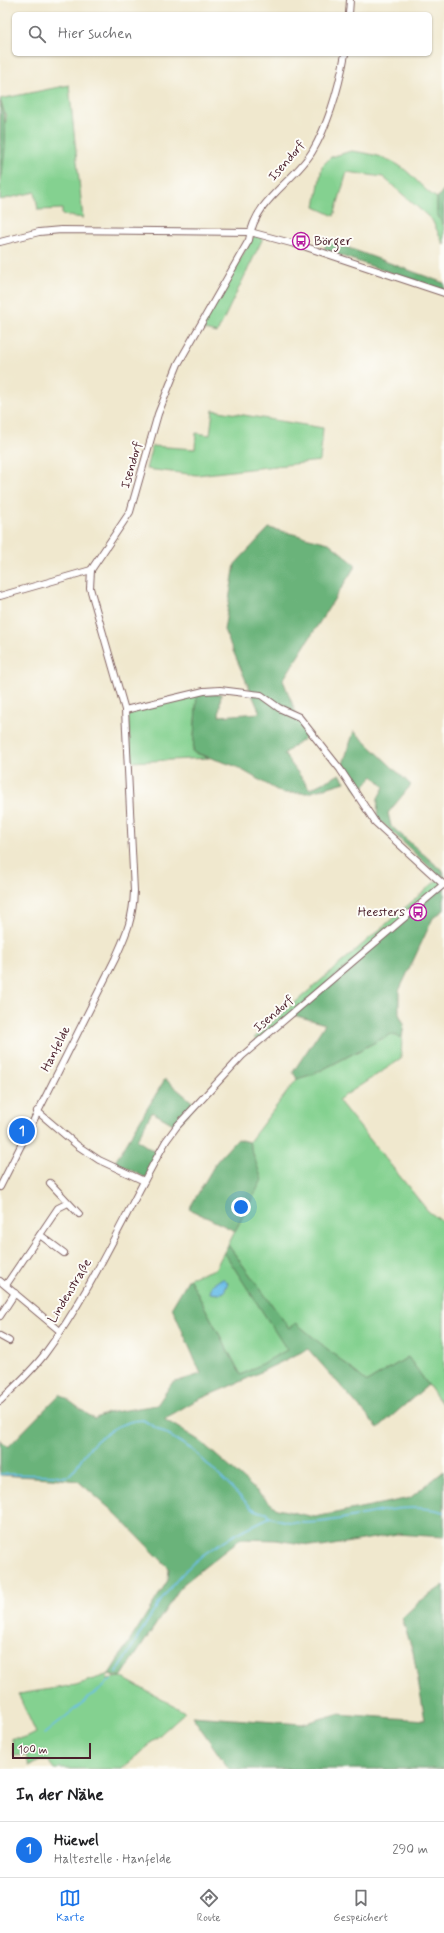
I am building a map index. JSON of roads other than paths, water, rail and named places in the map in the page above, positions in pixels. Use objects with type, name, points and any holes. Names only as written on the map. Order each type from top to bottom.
[{"type":"street","points":[[349,12],[350,0]]},
{"type":"street","name":"Isendorf","points":[[91,570],[130,512],[158,414],[178,364],[249,240],[250,232],[267,200],[311,153],[321,133],[333,101],[344,56]]},
{"type":"street","points":[[0,242],[39,232],[61,230],[250,232],[306,247],[444,293]]},
{"type":"street","points":[[0,596],[91,570],[90,588],[125,710]]},
{"type":"street","name":"Isendorf","points":[[125,710],[204,691],[220,690],[261,695],[279,708],[299,717],[340,768],[375,822],[444,885],[242,1056],[170,1134],[144,1181]]},
{"type":"street","name":"Hanfelde","points":[[0,1187],[115,959],[131,921],[134,891],[125,710]]},
{"type":"street","points":[[37,1111],[78,1146],[99,1160],[144,1181]]},
{"type":"street","name":"Lindenstraße","points":[[0,1401],[32,1368],[60,1330],[89,1284],[144,1181]]},
{"type":"street","points":[[50,1184],[79,1214]]},
{"type":"street","points":[[6,1285],[58,1208],[68,1203]]},
{"type":"street","points":[[40,1235],[64,1253]]},
{"type":"street","points":[[0,1281],[60,1330]]},
{"type":"street","points":[[0,1316],[15,1293]]},
{"type":"street","points":[[0,1336],[8,1342]]},
{"type":"water","points":[[221,1279],[224,1279],[228,1283],[224,1292],[219,1294],[210,1293],[212,1285]]},
{"type":"waterway","points":[[0,1474],[68,1476],[75,1469],[83,1456],[102,1436],[118,1426],[143,1420],[193,1450],[252,1508],[260,1512],[267,1512],[270,1517]]},
{"type":"waterway","points":[[117,1672],[149,1618],[177,1580],[205,1553],[237,1533],[270,1517],[291,1522],[312,1523],[400,1509],[422,1508],[444,1512]]},
{"type":"waterway","points":[[44,1734],[112,1679]]},
{"type":"place","name":"Börger","points":[[301,241]]},
{"type":"place","name":"Heesters","points":[[418,912]]},
{"type":"place","name":"Hüewel","points":[[22,1131]]}]
